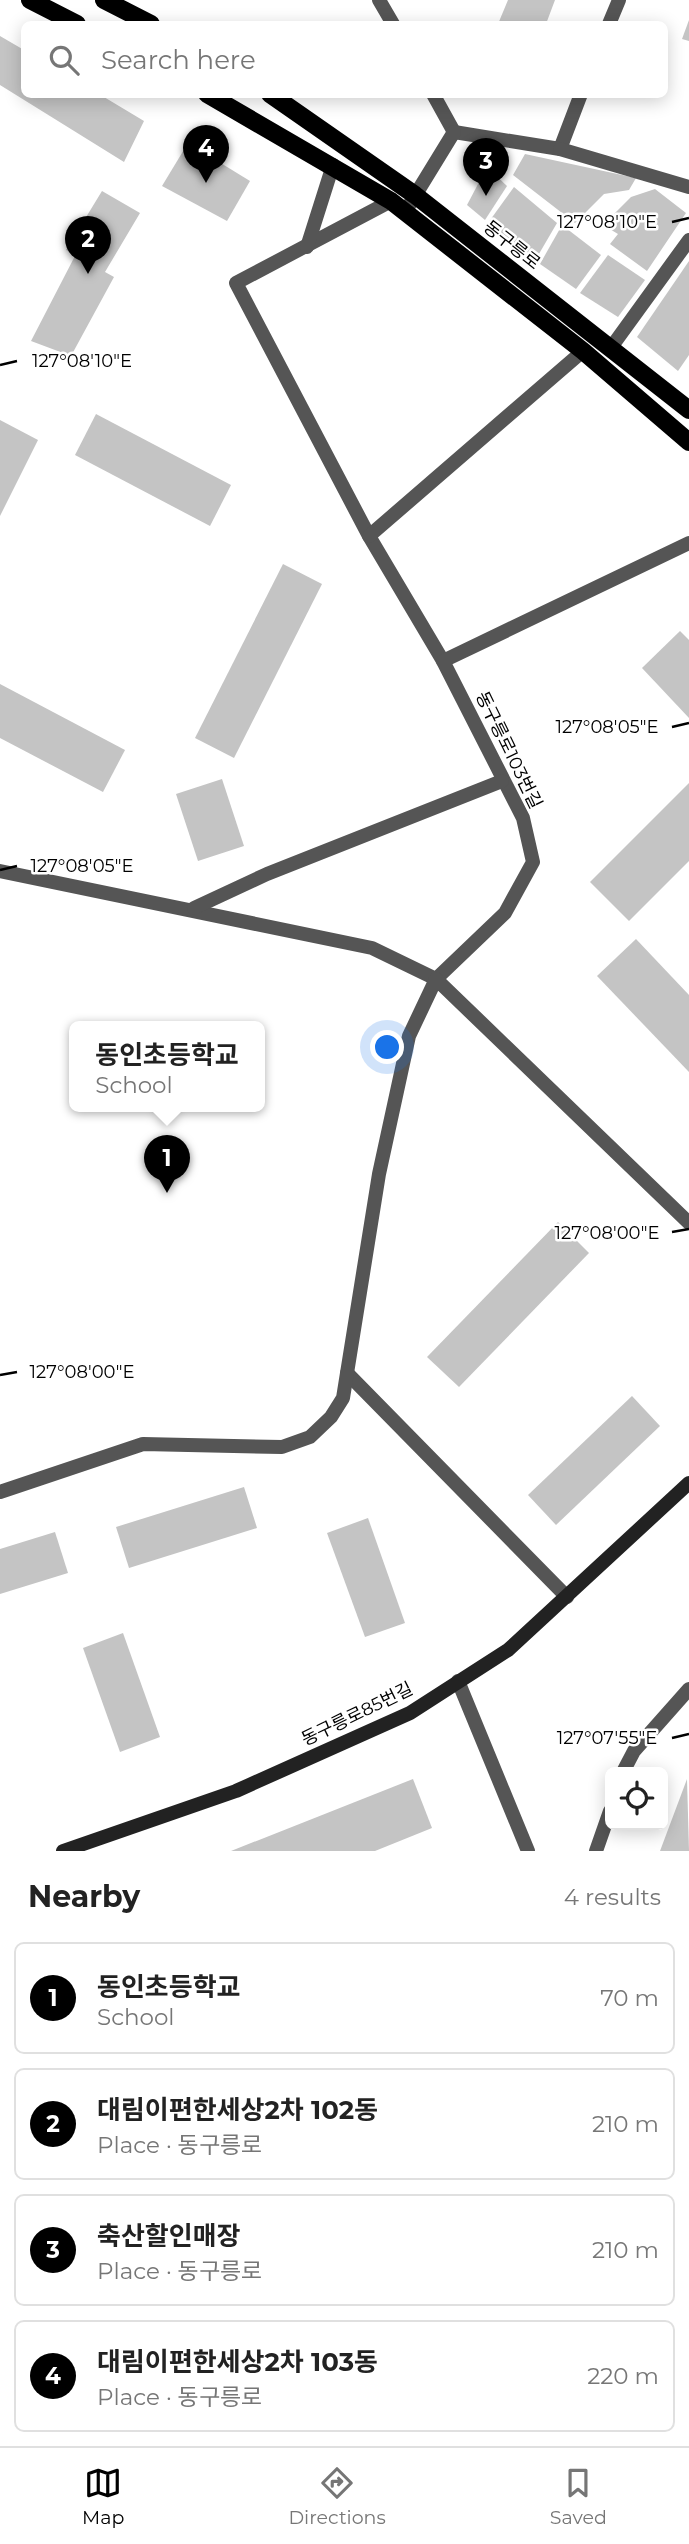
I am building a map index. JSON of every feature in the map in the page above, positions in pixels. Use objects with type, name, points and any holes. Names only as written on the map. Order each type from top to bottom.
[{"type":"main road","points":[[30,0],[71,21]]},
{"type":"main road","points":[[104,0],[144,21]]},
{"type":"main road","points":[[214,98],[333,165],[398,206],[583,351],[689,442]]},
{"type":"main road","name":"동구릉로","points":[[276,98],[415,195],[689,410]]},
{"type":"street","points":[[379,0],[391,21]]},
{"type":"street","points":[[610,21],[619,0]]},
{"type":"street","points":[[435,98],[454,132]]},
{"type":"street","points":[[559,149],[579,98]]},
{"type":"street","points":[[307,247],[398,206],[415,195],[454,132]]},
{"type":"street","points":[[454,132],[559,149],[689,187]]},
{"type":"street","points":[[307,247],[333,165]]},
{"type":"street","points":[[610,349],[689,240]]},
{"type":"street","name":"동구릉로103번길","points":[[307,247],[236,283],[369,536],[443,662],[523,818],[533,862],[505,913],[436,979]]},
{"type":"street","points":[[369,536],[583,351]]},
{"type":"street","points":[[443,662],[689,543]]},
{"type":"street","points":[[194,908],[267,874],[502,781]]},
{"type":"street","points":[[0,871],[194,908],[372,948],[436,979],[689,1223]]},
{"type":"street","points":[[0,1492],[143,1444],[282,1447],[310,1437],[331,1417],[343,1398],[379,1174],[409,1036],[436,979]]},
{"type":"street","points":[[347,1373],[567,1597]]},
{"type":"street","name":"동구릉로85번길","points":[[62,1851],[236,1791],[410,1713],[508,1650],[689,1483]]},
{"type":"street","points":[[458,1681],[528,1851]]},
{"type":"street","points":[[626,1767],[634,1751],[689,1689]]},
{"type":"street","points":[[596,1851],[605,1825]]},
{"type":"building","points":[[508,0],[555,0],[547,21],[499,21]]},
{"type":"building","points":[[689,20],[689,41],[682,39]]},
{"type":"building","points":[[0,36],[21,48],[21,98],[106,98],[144,121],[124,162],[0,85]]},
{"type":"building","points":[[188,143],[250,181],[227,221],[162,186]]},
{"type":"building","points":[[525,154],[636,178],[629,190],[604,194],[575,223],[513,175]]},
{"type":"building","points":[[487,167],[507,186],[485,220],[467,205]]},
{"type":"building","points":[[514,187],[557,223],[536,259],[488,223]]},
{"type":"building","points":[[655,189],[686,213],[647,271],[610,244],[618,234],[603,225],[631,197]]},
{"type":"building","points":[[102,191],[140,213],[105,272],[114,277],[71,356],[31,341],[76,254],[66,250]]},
{"type":"building","points":[[562,225],[601,255],[576,289],[540,264]]},
{"type":"building","points":[[608,255],[645,280],[618,317],[580,293]]},
{"type":"building","points":[[689,261],[689,355],[678,371],[637,337]]},
{"type":"building","points":[[96,414],[231,485],[210,526],[75,455]]},
{"type":"building","points":[[0,420],[38,440],[0,516]]},
{"type":"building","points":[[283,564],[322,584],[234,758],[195,738]]},
{"type":"building","points":[[680,631],[689,640],[689,718],[642,668]]},
{"type":"building","points":[[0,684],[125,750],[103,792],[0,738]]},
{"type":"building","points":[[222,779],[244,846],[198,861],[176,794]]},
{"type":"building","points":[[689,783],[689,861],[629,921],[590,882]]},
{"type":"building","points":[[636,939],[689,995],[689,1072],[597,976]]},
{"type":"building","points":[[558,1222],[589,1253],[459,1387],[427,1357]]},
{"type":"building","points":[[632,1396],[660,1426],[556,1525],[528,1495]]},
{"type":"building","points":[[244,1487],[257,1528],[129,1568],[116,1527]]},
{"type":"building","points":[[368,1518],[405,1623],[365,1637],[327,1533]]},
{"type":"building","points":[[55,1532],[68,1573],[0,1594],[0,1549]]},
{"type":"building","points":[[123,1633],[160,1737],[120,1752],[83,1648]]},
{"type":"building","points":[[413,1779],[432,1828],[375,1851],[231,1851]]},
{"type":"building","points":[[687,1779],[689,1851],[660,1851]]},
{"type":"place","name":"대림이편한세상2차 103동","points":[[206,183]]},
{"type":"place","name":"축산할인매장","points":[[486,196]]},
{"type":"place","name":"대림이편한세상2차 102동","points":[[88,274]]},
{"type":"place","name":"동인초등학교","points":[[167,1193]]}]
